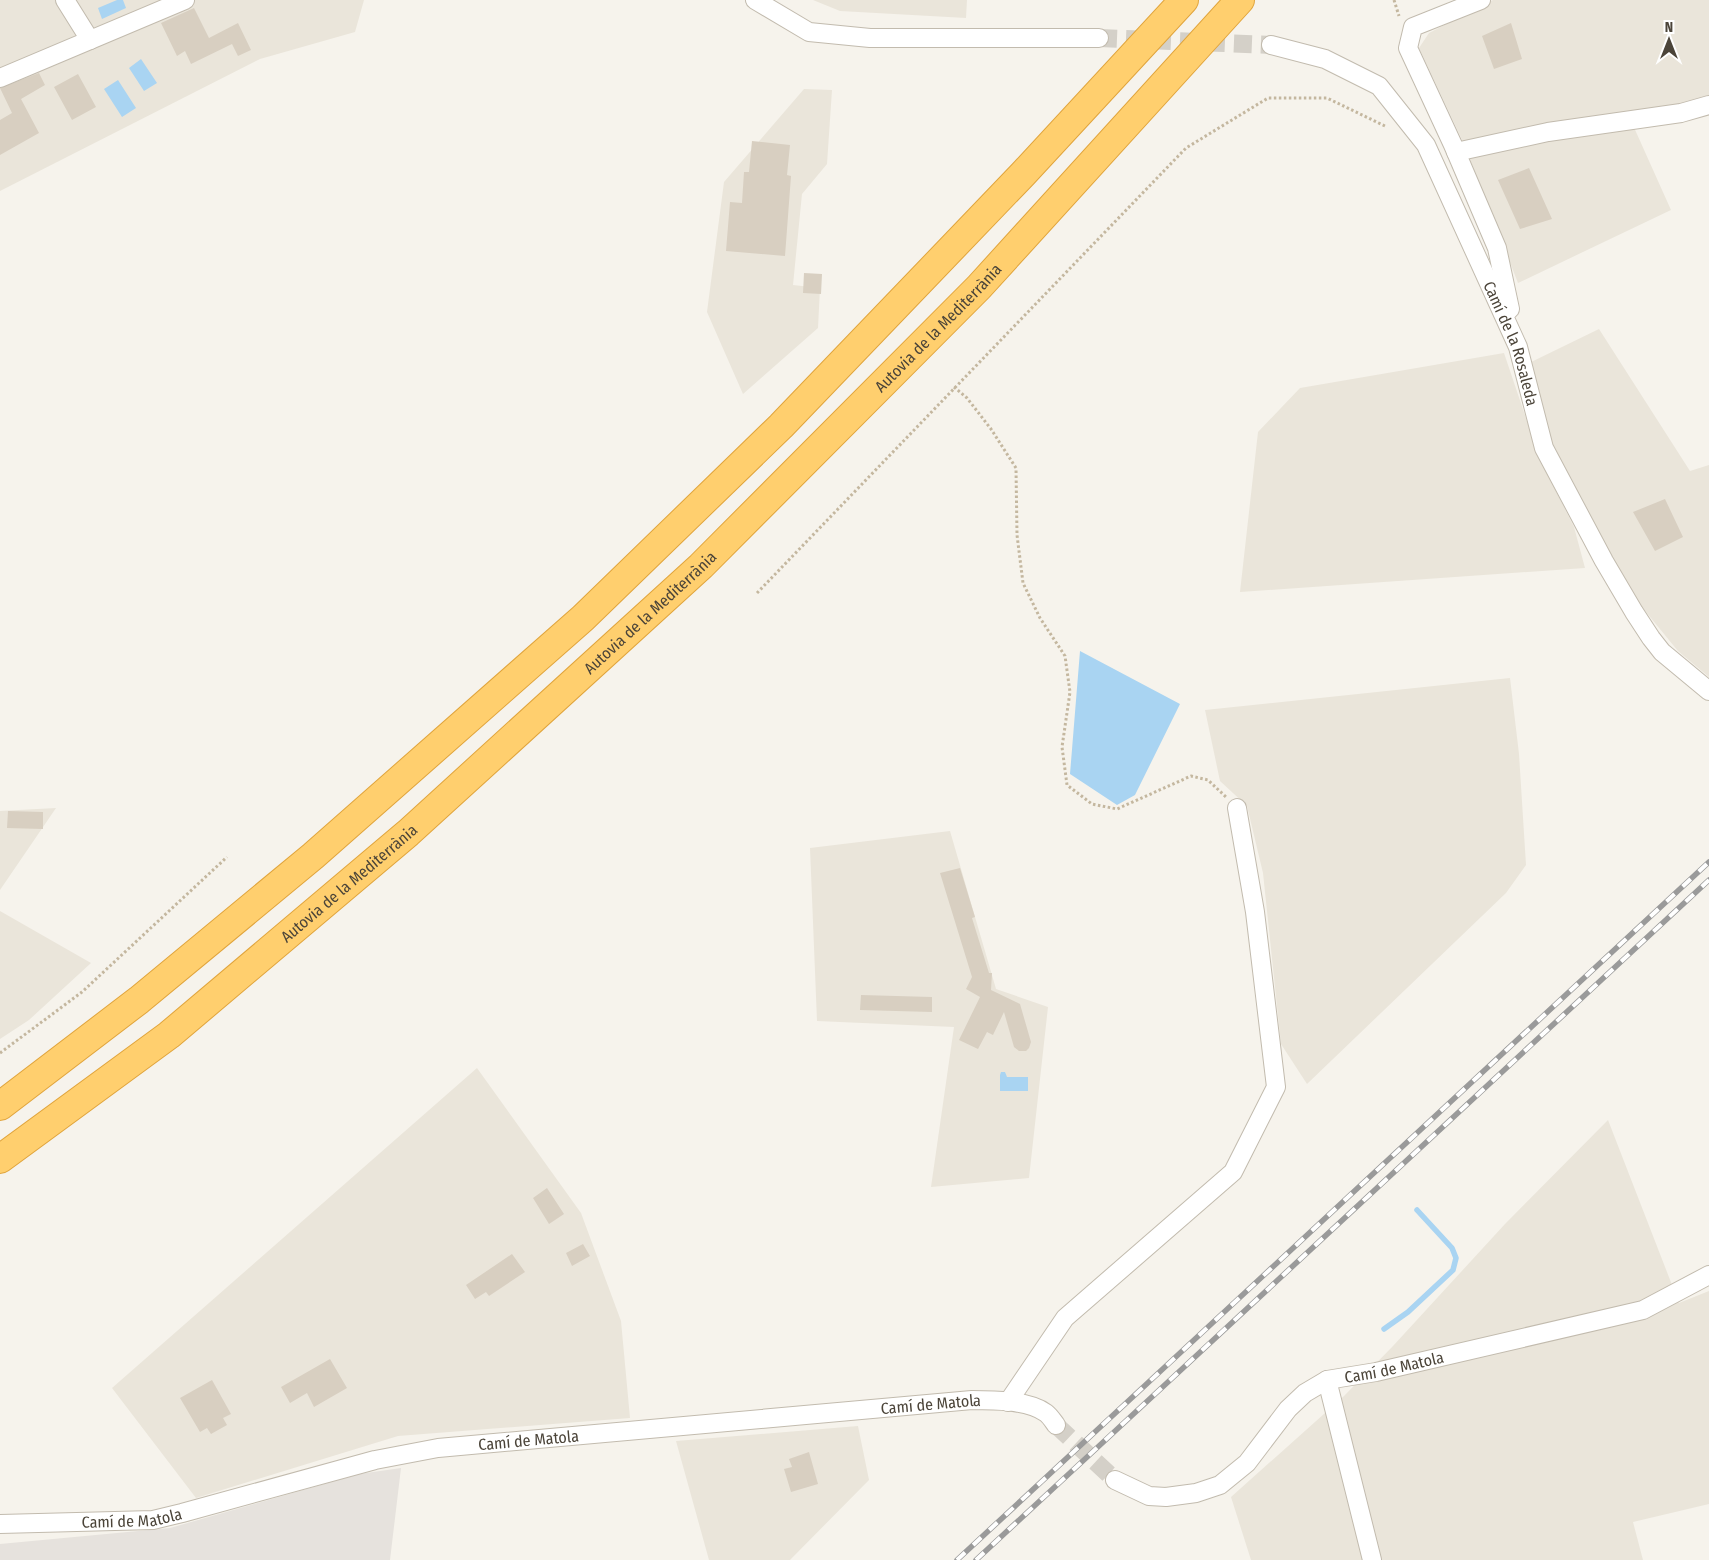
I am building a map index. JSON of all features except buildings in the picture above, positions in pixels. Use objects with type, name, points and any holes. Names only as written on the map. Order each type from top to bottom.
[{"type":"highway","points":[[0,1106],[139,1000],[313,856],[583,618],[782,426],[1017,181],[1184,0]]},
{"type":"highway","name":"Autovia de la Mediterrània","points":[[0,1159],[169,1035],[401,839],[701,566],[979,287],[1240,0]]},
{"type":"street","points":[[65,0],[90,40]]},
{"type":"street","points":[[0,78],[185,0]]},
{"type":"street","points":[[1481,0],[1413,27],[1408,48],[1456,152],[1497,248],[1518,347]]},
{"type":"street","points":[[757,2],[809,32],[870,38],[1099,38]]},
{"type":"street","name":"Camí de la Rosaleda","points":[[1271,45],[1325,59],[1379,86],[1426,145],[1518,347],[1544,448],[1604,561],[1651,638],[1662,652],[1709,692]]},
{"type":"street","points":[[1456,152],[1548,132],[1681,113],[1709,105]]},
{"type":"street","points":[[1008,1402],[1065,1318],[1233,1172],[1276,1087],[1255,912],[1237,808]]},
{"type":"street","name":"Camí de Matola","points":[[1115,1480],[1149,1496],[1166,1497],[1196,1493],[1220,1485],[1247,1463],[1288,1409],[1305,1393],[1328,1380],[1386,1369],[1643,1310],[1709,1276]]},
{"type":"street","points":[[1328,1380],[1372,1560]]},
{"type":"street","name":"Camí de Matola","points":[[0,1524],[153,1520],[375,1460],[438,1448],[972,1400],[998,1400],[1028,1406],[1046,1413],[1056,1425]]},
{"type":"path","points":[[757,593],[1186,148],[1268,98],[1327,98],[1393,130]]},
{"type":"path","points":[[954,387],[967,398],[991,429],[1016,468],[1017,535],[1023,583],[1040,618],[1065,656],[1070,692],[1062,747],[1067,785],[1092,804],[1117,809],[1191,776],[1208,780],[1237,808]]},
{"type":"path","points":[[0,1053],[82,992],[227,857]]},
{"type":"shaded area","points":[[0,0],[364,0],[355,32],[260,59],[0,191]]},
{"type":"shaded area","points":[[813,0],[967,0],[966,18],[840,11]]},
{"type":"shaded area","points":[[1493,0],[1709,0],[1709,107],[1632,123],[1671,210],[1518,283],[1464,144],[1419,48],[1429,33]]},
{"type":"shaded area","points":[[804,89],[832,90],[827,164],[802,194],[793,285],[820,288],[818,328],[743,394],[707,312],[724,182]]},
{"type":"shaded area","points":[[1599,329],[1690,471],[1709,465],[1709,677],[1678,651],[1632,595],[1544,448],[1523,366]]},
{"type":"shaded area","points":[[1504,353],[1539,457],[1574,527],[1585,568],[1240,592],[1258,432],[1300,388]]},
{"type":"shaded area","points":[[1510,678],[1519,754],[1526,865],[1506,893],[1307,1084],[1281,1044],[1263,873],[1247,806],[1220,781],[1205,710]]},
{"type":"shaded area","points":[[56,808],[0,890],[0,811]]},
{"type":"shaded area","points":[[950,831],[996,989],[1048,1007],[1029,1178],[931,1187],[954,1027],[817,1021],[810,848]]},
{"type":"shaded area","points":[[0,911],[91,963],[29,1020],[0,1039]]},
{"type":"shaded area","points":[[477,1068],[581,1213],[621,1321],[630,1418],[398,1436],[196,1498],[112,1388]]},
{"type":"shaded area","points":[[1608,1120],[1679,1303],[1709,1291],[1709,1504],[1633,1522],[1643,1560],[1251,1560],[1231,1497],[1344,1396],[1393,1346],[1505,1224]]},
{"type":"shaded area","points":[[858,1426],[869,1480],[790,1560],[709,1560],[676,1441]]},
{"type":"shaded area","points":[[401,1468],[390,1560],[0,1560],[0,1544],[170,1528],[359,1474]]},
{"type":"water","points":[[117,0],[123,0],[126,8],[102,19],[98,8]]},
{"type":"water","points":[[141,59],[157,83],[144,91],[129,68]]},
{"type":"water","points":[[118,80],[136,108],[122,117],[104,89]]},
{"type":"water","points":[[1080,651],[1180,704],[1135,795],[1117,805],[1070,774]]},
{"type":"water","points":[[1001,1072],[1005,1072],[1007,1077],[1028,1077],[1028,1091],[1000,1091]]},
{"type":"waterway","points":[[1384,1329],[1408,1312],[1453,1270],[1456,1258],[1452,1248],[1417,1210]]},
{"type":"tunnel","points":[[1099,38],[1271,45]]},
{"type":"tunnel","points":[[1056,1425],[1115,1480]]},
{"type":"railway","points":[[957,1560],[1709,862]]},
{"type":"railway","points":[[976,1560],[1709,880]]}]
